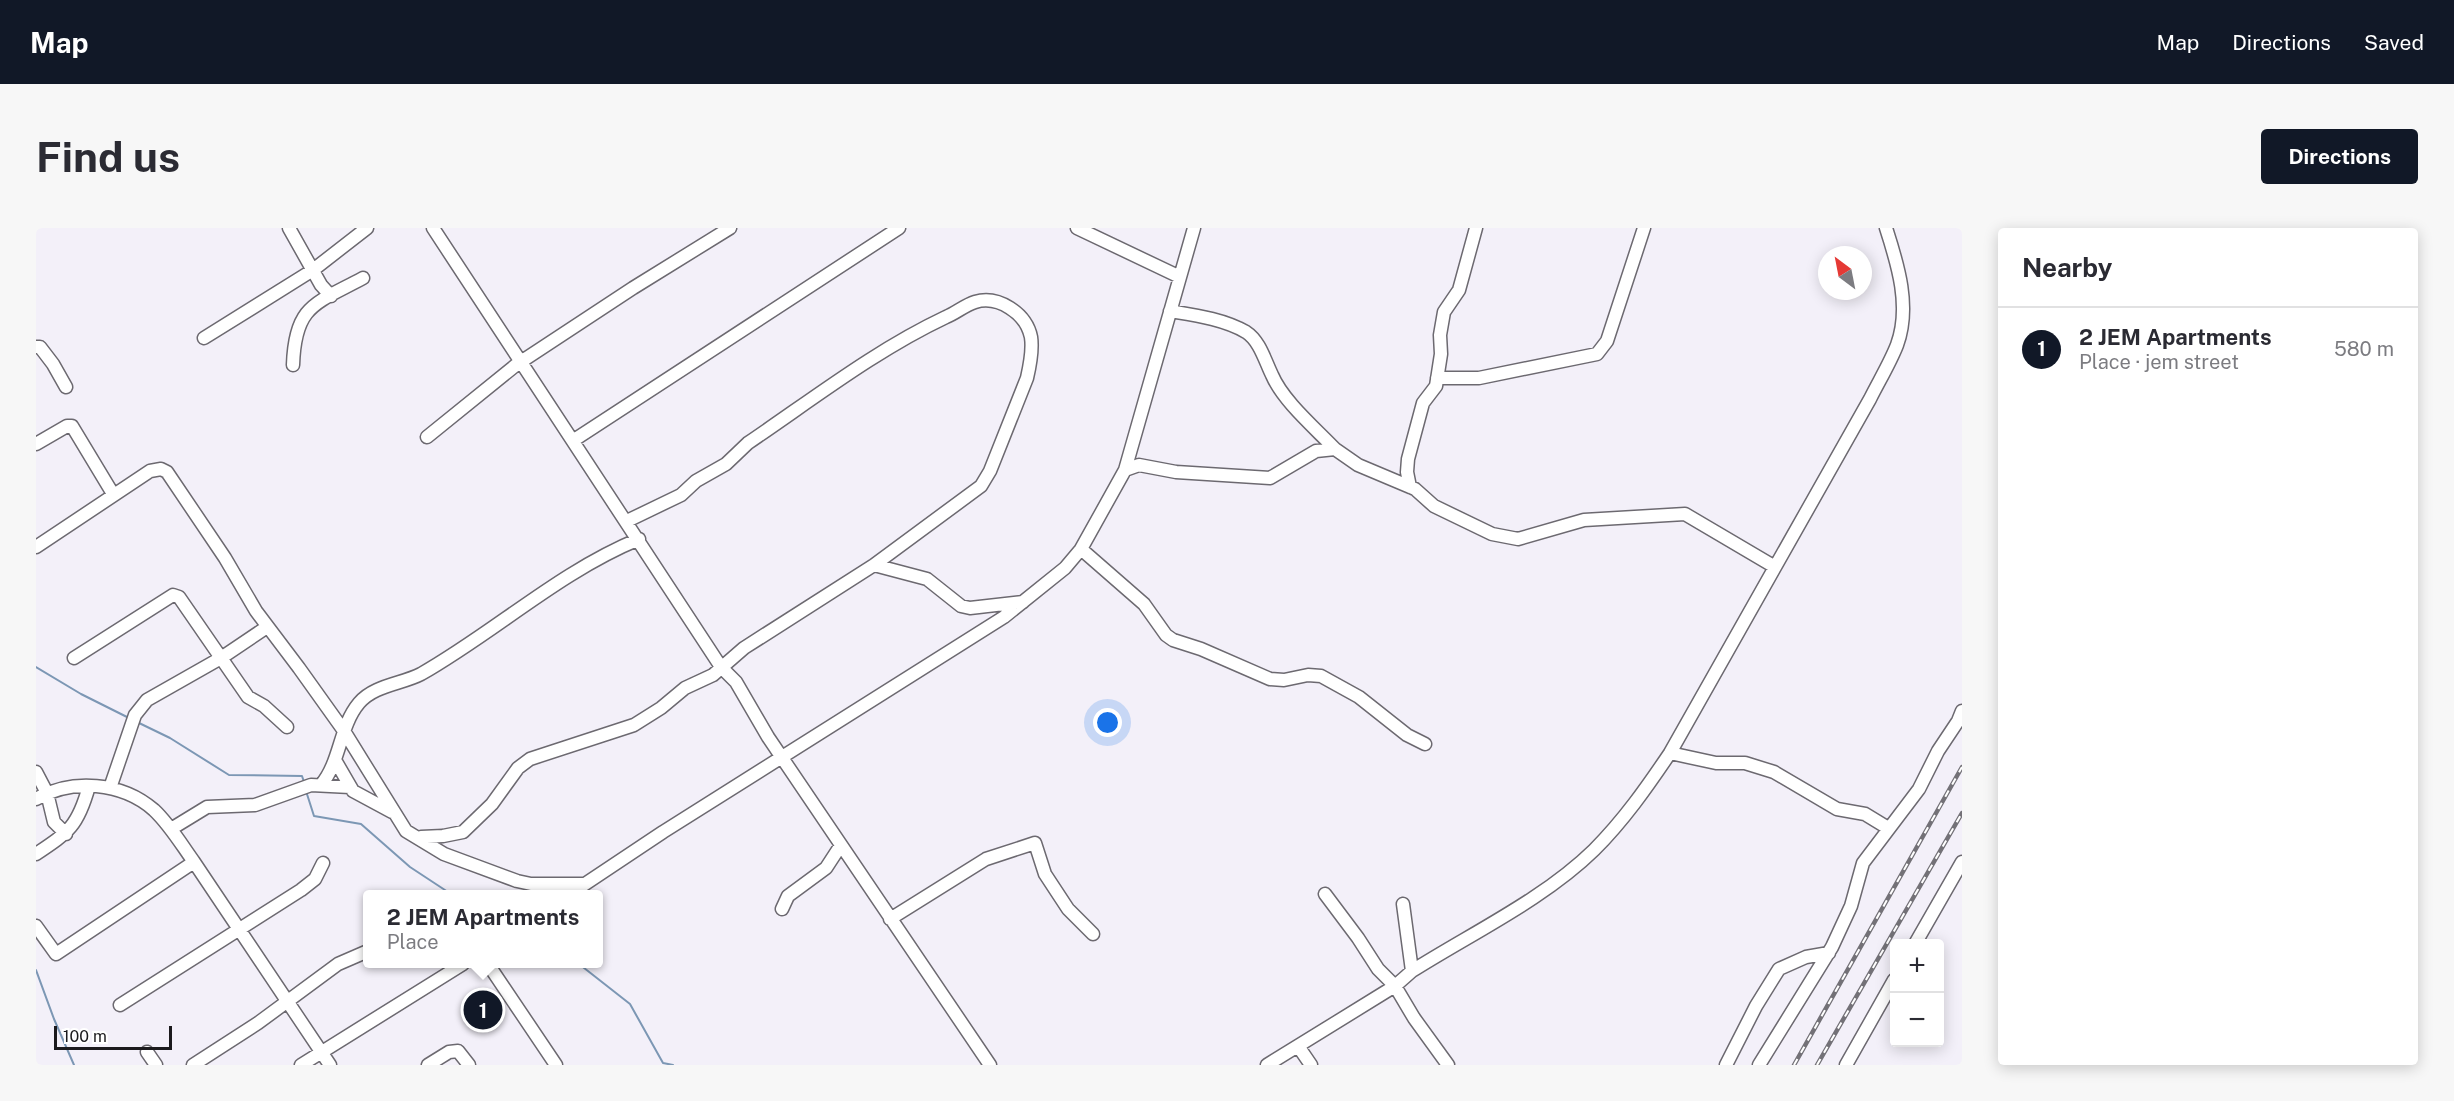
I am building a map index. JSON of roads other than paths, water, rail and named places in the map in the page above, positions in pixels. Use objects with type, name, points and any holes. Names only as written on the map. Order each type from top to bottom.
[{"type":"street","points":[[289,228],[324,291],[331,296]]},
{"type":"street","points":[[204,338],[313,270],[367,228]]},
{"type":"street","points":[[433,228],[721,667],[742,691],[783,758],[990,1065]]},
{"type":"street","points":[[427,437],[522,362],[633,288],[730,228]]},
{"type":"street","points":[[574,440],[899,228]]},
{"type":"street","points":[[1077,228],[1180,277]]},
{"type":"street","points":[[576,890],[663,832],[783,758],[1025,602],[1059,573],[1081,549],[1125,470],[1194,228]]},
{"type":"street","points":[[1410,487],[1407,472],[1408,459],[1422,407],[1435,388],[1441,354],[1440,335],[1444,312],[1459,290],[1476,228]]},
{"type":"street","points":[[1437,378],[1479,378],[1597,354],[1606,341],[1644,228]]},
{"type":"street","points":[[1267,1065],[1395,986],[1412,971],[1531,899],[1593,852],[1637,802],[1670,753],[1870,399],[1897,344],[1904,313],[1902,291],[1896,259],[1886,228]]},
{"type":"street","points":[[293,365],[294,343],[303,316],[314,305],[363,278]]},
{"type":"street","points":[[421,837],[463,832],[492,804],[518,768],[530,759],[624,730],[661,708],[685,688],[706,679],[744,648],[874,565],[981,486],[990,471],[1027,378],[1031,362],[1031,336],[1023,321],[1008,306],[995,300],[975,302],[910,334],[748,443],[726,464],[696,481],[681,495],[627,521]]},
{"type":"street","points":[[1170,311],[1218,322],[1247,333],[1258,345],[1283,394],[1335,450],[1358,465],[1418,491],[1434,506],[1485,532],[1518,539],[1584,520],[1684,514],[1775,567]]},
{"type":"street","points":[[36,347],[40,346],[45,352],[66,387]]},
{"type":"street","points":[[36,444],[67,426],[72,426],[113,494]]},
{"type":"street","points":[[1125,470],[1139,465],[1176,472],[1270,478],[1319,450],[1335,450]]},
{"type":"street","points":[[36,547],[150,471],[161,469],[167,472],[267,627],[344,731],[406,831],[421,837],[444,854],[517,881],[549,885],[586,884]]},
{"type":"street","points":[[321,785],[328,777],[344,731],[355,709],[367,696],[379,689],[413,678],[438,664],[530,600],[602,556],[639,539]]},
{"type":"street","points":[[1081,549],[1144,604],[1166,635],[1173,640],[1201,649],[1270,679],[1284,680],[1308,675],[1321,676],[1359,697],[1407,735],[1425,744]]},
{"type":"street","points":[[874,565],[927,579],[961,606],[970,608],[1025,602]]},
{"type":"street","points":[[74,658],[173,595],[178,597],[248,697],[264,706],[287,727]]},
{"type":"street","points":[[110,788],[135,714],[140,706],[267,627]]},
{"type":"street","points":[[1759,1065],[1828,953],[1851,906],[1863,863],[1919,789],[1938,751],[1958,722],[1962,711]]},
{"type":"street","points":[[1670,753],[1716,763],[1745,763],[1774,772],[1836,809],[1865,814],[1888,828]]},
{"type":"street","points":[[335,760],[350,788],[394,813]]},
{"type":"street","points":[[36,772],[41,796],[54,822],[66,834]]},
{"type":"street","points":[[171,829],[207,807],[255,805],[305,787],[321,785],[350,788]]},
{"type":"street","points":[[36,854],[66,834],[83,807],[88,786]]},
{"type":"street","points":[[41,796],[68,787],[88,786],[110,788],[142,801],[171,829],[330,1065]]},
{"type":"street","points":[[890,919],[986,859],[1035,843],[1045,874],[1068,909],[1093,934]]},
{"type":"street","points":[[782,909],[788,896],[826,868],[841,845]]},
{"type":"street","points":[[36,926],[56,954],[194,862]]},
{"type":"street","points":[[1918,939],[1962,862]]},
{"type":"street","points":[[120,1005],[315,879],[323,863]]},
{"type":"street","points":[[517,881],[518,890]]},
{"type":"street","points":[[1325,894],[1378,969],[1395,986],[1413,1018],[1448,1065]]},
{"type":"street","points":[[1403,904],[1412,971]]},
{"type":"street","points":[[193,1065],[258,1023],[338,964],[363,953]]},
{"type":"street","points":[[1726,1065],[1756,1006],[1779,969],[1806,957],[1828,953]]},
{"type":"street","points":[[301,1065],[455,968]]},
{"type":"street","points":[[491,968],[556,1065]]},
{"type":"street","points":[[1846,1065],[1890,987]]},
{"type":"street","points":[[1298,1046],[1311,1065]]},
{"type":"street","points":[[428,1065],[449,1052],[458,1051],[469,1065]]},
{"type":"street","points":[[147,1052],[156,1065]]},
{"type":"waterway","points":[[36,667],[81,694],[129,718]]},
{"type":"waterway","points":[[137,722],[170,738],[229,775],[302,776],[304,782]]},
{"type":"waterway","points":[[306,791],[314,816],[361,824],[410,867],[445,890]]},
{"type":"waterway","points":[[584,968],[630,1004],[663,1063],[673,1065]]},
{"type":"waterway","points":[[36,970],[74,1065]]},
{"type":"railway","points":[[1794,1065],[1962,767]]},
{"type":"railway","points":[[1817,1065],[1962,813]]},
{"type":"place","name":"2 JEM Apartments","points":[[483,1010]]}]
